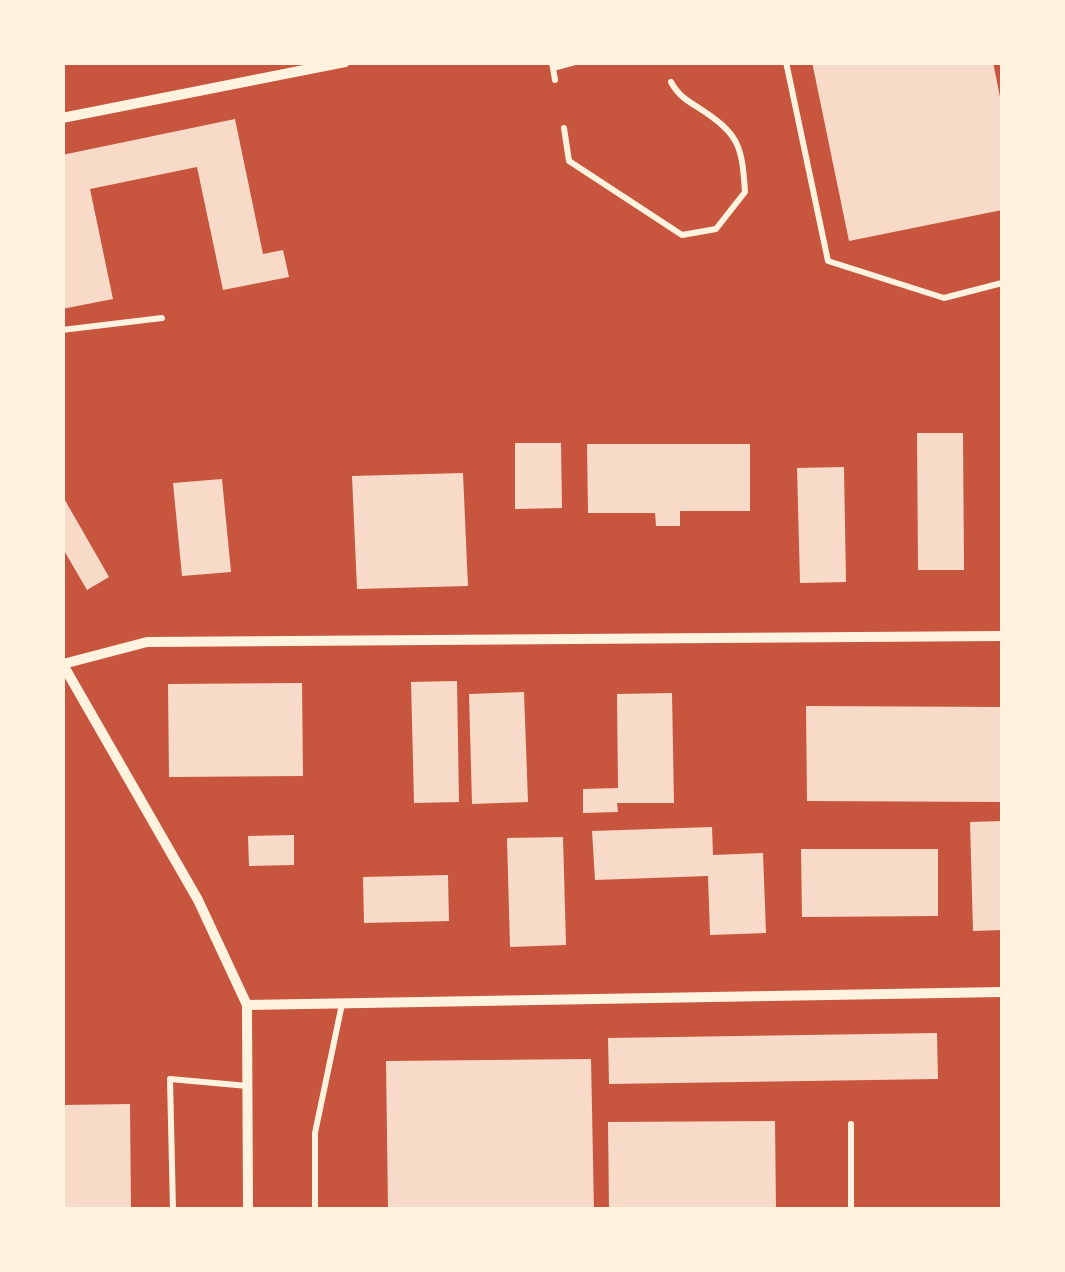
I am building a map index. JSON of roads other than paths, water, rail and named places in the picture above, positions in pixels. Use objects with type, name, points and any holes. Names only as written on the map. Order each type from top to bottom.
[{"type":"street","points":[[62,118],[345,62]]},
{"type":"street","points":[[248,1210],[247,1006],[198,900],[63,664],[147,642],[1002,636]]},
{"type":"street","points":[[247,1006],[1002,992]]},
{"type":"lane","points":[[554,80],[552,65],[575,62]]},
{"type":"lane","points":[[786,62],[828,261],[944,298],[1002,283]]},
{"type":"lane","points":[[564,128],[569,161],[682,235],[716,230],[745,192],[743,156],[727,127],[678,94],[670,82]]},
{"type":"lane","points":[[62,330],[162,318]]},
{"type":"lane","points":[[315,1210],[315,1134],[342,1004]]},
{"type":"lane","points":[[173,1210],[170,1080],[248,1086]]},
{"type":"lane","points":[[851,1210],[852,1124]]}]
